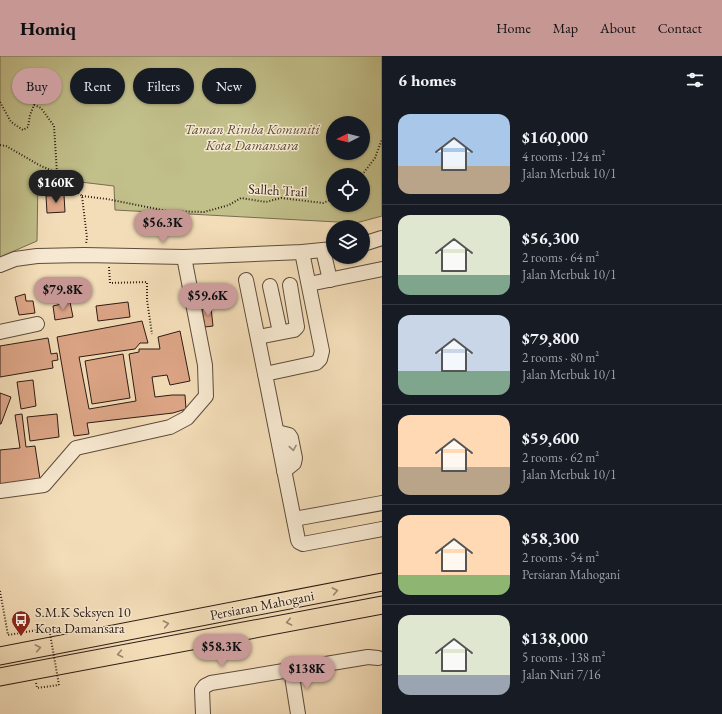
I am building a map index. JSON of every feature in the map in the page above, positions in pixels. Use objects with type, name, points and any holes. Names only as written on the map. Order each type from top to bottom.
[{"type":"main road","name":"Persiaran Mahogani","points":[[0,656],[382,582]]},
{"type":"main road","name":"Persiaran Mahogani","points":[[0,677],[382,605]]},
{"type":"street","points":[[370,242],[382,238]]},
{"type":"street","points":[[0,265],[37,256],[84,255],[184,257],[302,252],[326,249]]},
{"type":"street","points":[[265,374],[316,363],[320,359],[322,351],[302,252]]},
{"type":"street","points":[[0,491],[44,485],[76,448],[170,427],[187,418],[206,396],[205,364],[184,257]]},
{"type":"street","points":[[329,264],[330,280]]},
{"type":"street","points":[[309,284],[382,269]]},
{"type":"street","points":[[246,280],[299,542],[302,544],[382,529]]},
{"type":"street","points":[[258,337],[294,330],[297,327],[290,285]]},
{"type":"street","points":[[270,286],[280,332]]},
{"type":"street","points":[[0,332],[37,324]]},
{"type":"street","points":[[294,519],[382,503]]},
{"type":"street","points":[[203,714],[202,690],[205,686],[211,683],[368,657],[381,659]]},
{"type":"street","points":[[291,670],[298,714]]},
{"type":"path","points":[[0,102],[11,122],[23,130],[28,127],[30,115],[34,105],[41,108],[54,126],[57,173]]},
{"type":"path","points":[[367,168],[375,158],[382,139]]},
{"type":"path","points":[[0,145],[6,146],[39,165],[57,173],[82,196],[87,238],[84,255]]},
{"type":"path","name":"Salleh Trail","points":[[82,196],[107,199],[167,211],[204,212],[229,205],[241,198],[266,202],[281,198],[323,203],[326,202]]},
{"type":"path","points":[[109,256],[110,283],[147,282],[147,300],[152,334]]},
{"type":"path","points":[[0,591],[8,635],[49,628],[59,684],[37,688]]},
{"type":"green space","name":"Taman Rimba Komuniti Kota Damansara","points":[[0,56],[382,56],[382,216],[367,220],[326,220],[326,221],[115,210],[114,186],[38,177],[37,241],[0,257]]},
{"type":"building","points":[[48,182],[48,191],[42,192],[41,183]]},
{"type":"building","points":[[64,195],[65,212],[47,213],[46,196]]},
{"type":"building","points":[[25,294],[26,301],[33,301],[35,313],[19,315],[15,297]]},
{"type":"building","points":[[70,302],[73,317],[55,320],[53,306]]},
{"type":"building","points":[[128,302],[130,317],[98,321],[96,306]]},
{"type":"building","points":[[211,308],[213,326],[205,327],[202,309]]},
{"type":"building","points":[[142,321],[148,343],[140,343],[135,349],[79,357],[89,409],[136,401],[129,354],[139,352],[139,349],[160,349],[158,337],[180,331],[190,381],[170,385],[167,375],[152,377],[155,397],[185,395],[186,409],[173,413],[87,423],[89,434],[74,436],[57,337]]},
{"type":"building","points":[[48,338],[51,354],[57,353],[58,360],[52,361],[53,368],[0,377],[0,346]]},
{"type":"building","points":[[123,354],[130,398],[92,404],[85,361]]},
{"type":"building","points":[[33,380],[36,406],[21,409],[17,382]]},
{"type":"building","points":[[0,393],[11,397],[1,424],[0,424]]},
{"type":"building","points":[[22,414],[26,447],[35,446],[40,479],[0,484],[0,450],[20,448],[15,415]]},
{"type":"building","points":[[57,414],[59,437],[30,441],[27,417]]},
{"type":"place","name":"S.M.K Seksyen 10 Kota Damansara","points":[[21,637]]}]
